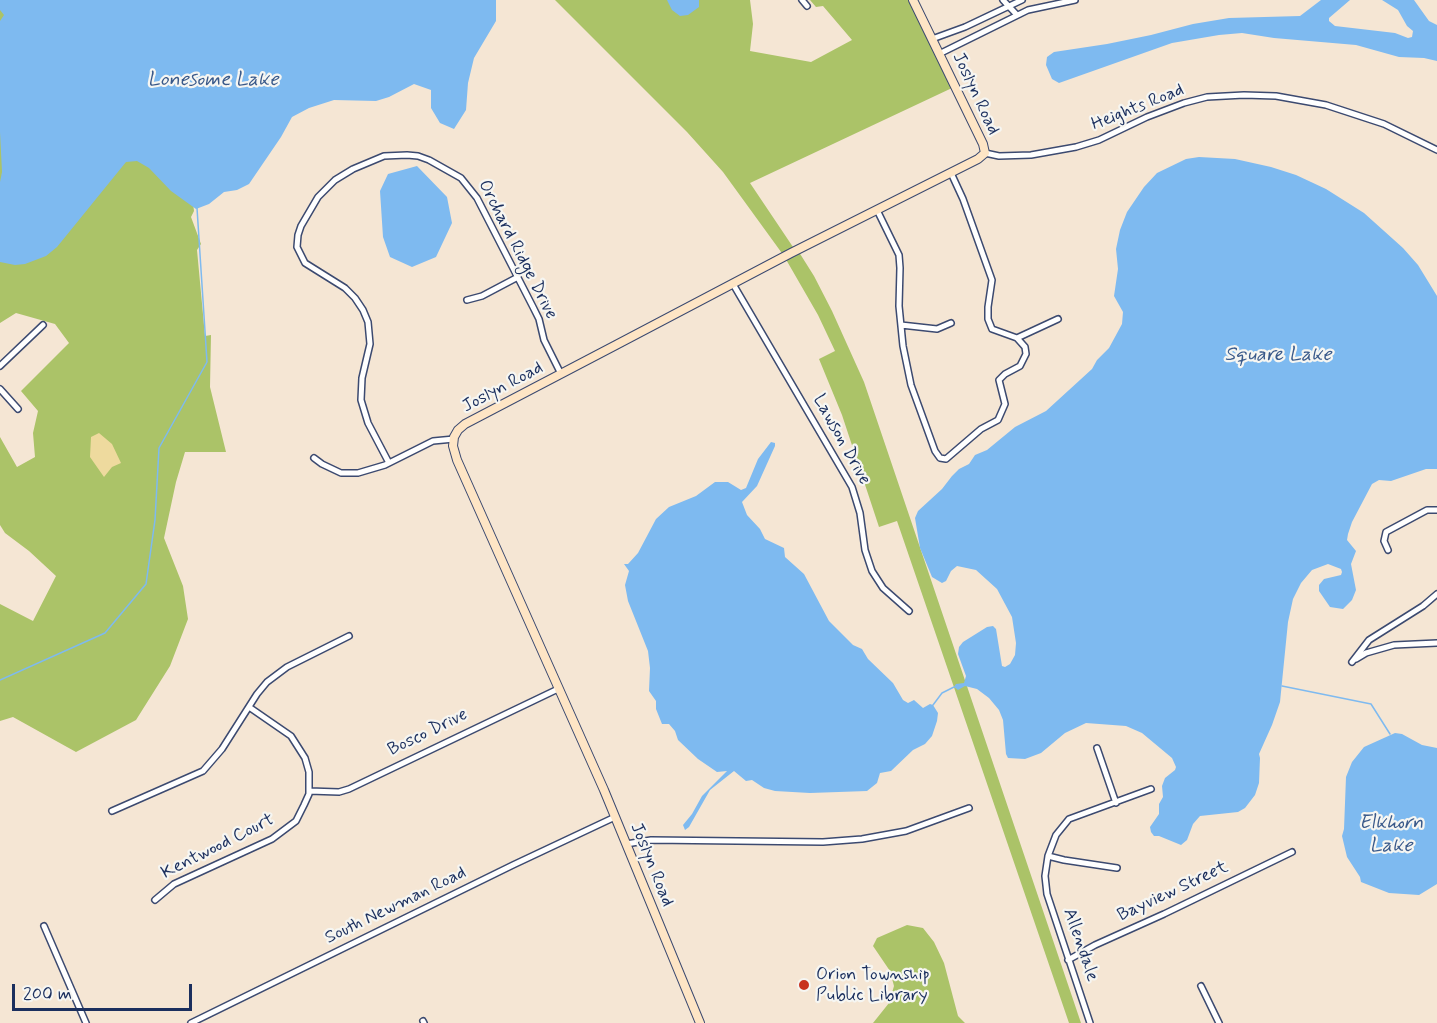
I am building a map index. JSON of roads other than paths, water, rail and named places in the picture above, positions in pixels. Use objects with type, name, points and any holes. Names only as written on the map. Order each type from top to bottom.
[{"type":"street","points":[[802,0],[807,6]]},
{"type":"street","name":"Joslyn Road","points":[[700,1023],[615,817],[457,460],[453,446],[454,439],[458,430],[465,424],[978,159],[984,153],[983,144],[914,0]]},
{"type":"street","points":[[1003,0],[1017,15]]},
{"type":"street","points":[[939,54],[1039,6],[1075,0]]},
{"type":"street","points":[[932,39],[965,27],[1018,1],[1017,15]]},
{"type":"street","name":"Heights Road","points":[[984,153],[999,156],[1031,154],[1076,147],[1099,140],[1147,117],[1184,103],[1207,97],[1244,95],[1276,96],[1326,105],[1384,124],[1437,150]]},
{"type":"street","name":"Orchard Ridge Drive","points":[[389,463],[368,423],[361,400],[362,378],[370,344],[365,316],[355,298],[340,284],[318,273],[305,263],[297,247],[301,226],[318,196],[335,180],[371,161],[393,154],[418,156],[448,170],[470,187],[539,319],[544,340],[561,374]]},
{"type":"street","points":[[877,210],[899,255],[899,306],[903,346],[911,385],[935,451],[940,458],[946,459],[981,429],[998,420],[1005,404],[999,380],[1020,366],[1026,354],[1025,347],[1017,338],[992,329],[988,319],[988,307],[992,280],[963,199],[951,173]]},
{"type":"street","points":[[467,300],[482,296],[518,277]]},
{"type":"street","name":"Lawson Drive","points":[[733,284],[852,488],[860,513],[865,550],[872,571],[883,588],[909,611]]},
{"type":"street","points":[[1017,338],[1058,319]]},
{"type":"street","points":[[901,325],[937,329],[951,323]]},
{"type":"street","points":[[0,366],[43,325]]},
{"type":"street","points":[[0,389],[18,409]]},
{"type":"street","points":[[314,458],[341,473],[358,473],[389,463],[433,441],[454,439]]},
{"type":"street","points":[[1388,550],[1384,541],[1386,532],[1427,510],[1437,510]]},
{"type":"street","points":[[1437,594],[1369,640],[1352,662],[1366,653],[1384,647],[1408,643],[1437,643]]},
{"type":"street","points":[[112,811],[203,771],[222,750],[256,694],[276,674],[349,636]]},
{"type":"street","name":"Bosco Drive","points":[[309,791],[339,792],[349,789],[558,688]]},
{"type":"street","name":"Kentwood Court","points":[[155,900],[174,884],[272,839],[296,821],[309,791],[309,772],[305,758],[291,736],[249,707]]},
{"type":"street","points":[[1096,748],[1116,803]]},
{"type":"street","name":"Allendale","points":[[1090,1023],[1047,894],[1045,876],[1048,856],[1056,835],[1069,819],[1151,789]]},
{"type":"street","points":[[626,844],[651,840],[802,842],[862,839],[906,831],[969,808]]},
{"type":"street","name":"South Newman Road","points":[[191,1023],[615,817]]},
{"type":"street","name":"Bayview Street","points":[[1068,960],[1292,852]]},
{"type":"street","points":[[1048,856],[1117,867]]},
{"type":"street","points":[[44,926],[86,1023]]},
{"type":"street","points":[[1201,986],[1219,1023]]},
{"type":"water","name":"Lonesome Lake","points":[[0,0],[496,0],[496,21],[474,58],[468,83],[466,110],[454,129],[440,123],[431,108],[431,90],[414,84],[376,101],[334,100],[309,108],[292,117],[249,184],[237,190],[224,192],[209,204],[196,209],[171,191],[149,168],[137,161],[126,162],[57,247],[46,256],[25,264],[15,265],[0,262],[2,172],[0,21],[4,15],[0,10]]},
{"type":"water","points":[[667,0],[699,0],[699,7],[688,15],[680,16],[672,10]]},
{"type":"water","points":[[1321,0],[1350,0],[1329,18],[1335,26],[1395,33],[1408,38],[1412,37],[1413,31],[1407,26],[1398,10],[1382,0],[1414,0],[1429,21],[1437,25],[1437,61],[1399,57],[1356,45],[1242,33],[1172,43],[1059,83],[1052,79],[1046,65],[1047,57],[1054,52],[1107,44],[1229,18],[1300,16]]},
{"type":"water","name":"Square Lake","points":[[1199,157],[1235,159],[1271,167],[1296,175],[1326,189],[1364,213],[1403,248],[1418,265],[1437,296],[1437,469],[1426,469],[1391,481],[1379,480],[1372,484],[1348,534],[1347,540],[1356,551],[1351,564],[1356,590],[1352,600],[1343,609],[1330,607],[1319,591],[1319,585],[1324,579],[1341,575],[1341,569],[1328,564],[1312,570],[1301,583],[1293,599],[1288,622],[1280,702],[1259,754],[1259,783],[1255,795],[1245,808],[1238,812],[1200,816],[1193,824],[1187,840],[1181,845],[1154,836],[1151,832],[1150,827],[1159,814],[1165,778],[1176,767],[1172,758],[1142,733],[1126,726],[1086,723],[1065,733],[1041,753],[1025,759],[1008,758],[1003,720],[999,710],[977,689],[965,686],[958,690],[954,687],[956,684],[964,683],[966,676],[958,654],[959,647],[987,627],[993,626],[996,629],[1002,666],[1010,664],[1015,655],[1016,643],[1012,617],[997,589],[976,570],[957,566],[942,583],[932,577],[920,548],[915,518],[918,511],[942,489],[959,469],[969,464],[975,455],[987,450],[1015,427],[1046,411],[1092,369],[1109,348],[1122,324],[1123,312],[1114,296],[1118,269],[1116,249],[1127,212],[1157,173],[1186,159]]},
{"type":"water","points":[[417,166],[447,197],[452,223],[436,257],[412,267],[390,257],[383,237],[380,191],[388,174]]},
{"type":"water","points":[[771,442],[775,443],[775,446],[757,486],[742,502],[747,515],[760,529],[765,539],[784,548],[785,557],[804,574],[829,621],[853,645],[862,649],[868,659],[893,683],[903,700],[908,703],[914,700],[923,708],[930,704],[933,705],[938,713],[937,721],[932,736],[925,744],[913,750],[891,771],[880,773],[877,783],[867,791],[810,793],[775,791],[764,788],[752,780],[746,781],[734,771],[710,790],[689,827],[685,830],[683,825],[702,796],[727,771],[717,772],[698,759],[678,740],[669,724],[662,724],[656,709],[656,701],[649,691],[648,651],[628,601],[625,585],[629,571],[624,564],[628,564],[638,553],[656,519],[669,507],[696,496],[715,482],[728,482],[741,490],[746,488],[758,459]]},
{"type":"water","name":"Elkhorn Lake","points":[[1395,733],[1402,734],[1422,745],[1437,748],[1437,884],[1419,895],[1389,893],[1361,882],[1347,857],[1342,836],[1346,777],[1352,762],[1364,747]]},
{"type":"waterway","points":[[0,680],[105,633],[146,584],[155,520],[159,448],[207,362],[197,208]]},
{"type":"waterway","points":[[1282,686],[1371,704],[1390,734]]},
{"type":"waterway","points":[[933,705],[942,693],[954,687]]},
{"type":"place","name":"Orion Township Public Library","points":[[804,985]]}]
